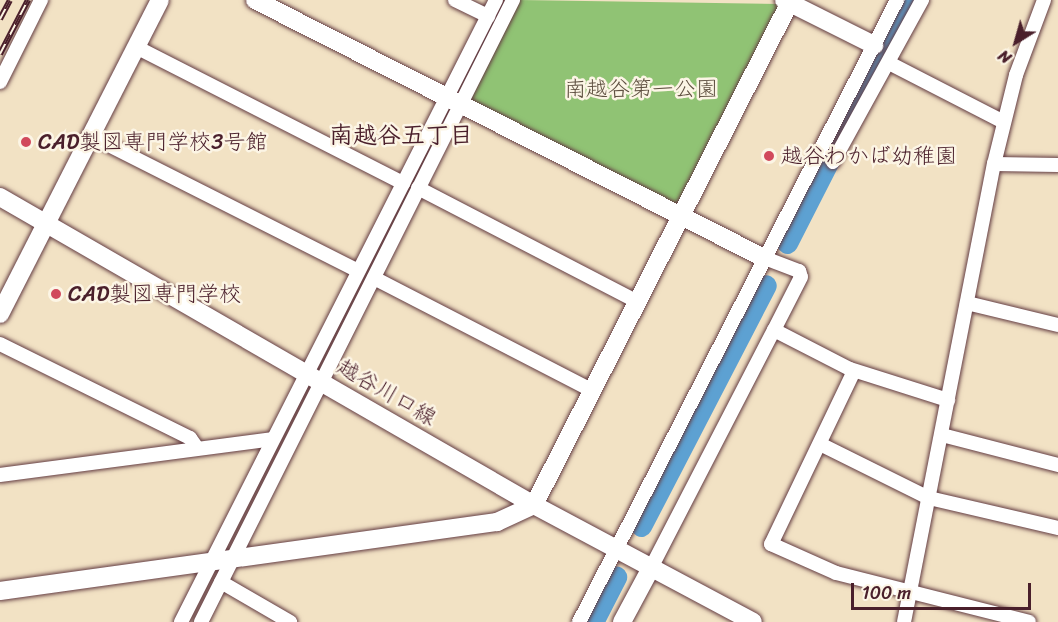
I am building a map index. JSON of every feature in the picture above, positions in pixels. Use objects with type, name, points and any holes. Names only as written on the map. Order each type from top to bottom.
[{"type":"street","points":[[0,82],[41,0]]},
{"type":"street","points":[[0,314],[160,0]]},
{"type":"street","points":[[255,0],[762,257],[799,271],[801,277],[622,622]]},
{"type":"street","points":[[455,0],[488,16]]},
{"type":"street","points":[[201,622],[418,188],[496,0]]},
{"type":"street","points":[[181,622],[403,183],[513,0]]},
{"type":"street","points":[[579,622],[762,257],[897,0]]},
{"type":"street","points":[[833,162],[922,0]]},
{"type":"street","points":[[904,622],[994,164],[1044,0],[1058,3]]},
{"type":"street","points":[[0,591],[497,522],[534,505],[682,216],[788,1],[874,45]]},
{"type":"street","points":[[136,47],[403,183]]},
{"type":"street","points":[[889,63],[1005,122]]},
{"type":"street","points":[[91,136],[358,271]]},
{"type":"street","points":[[994,164],[1058,165]]},
{"type":"street","points":[[418,188],[638,302]]},
{"type":"street","name":"越谷川口線","points":[[0,197],[534,505],[753,622]]},
{"type":"street","points":[[374,278],[593,391]]},
{"type":"street","points":[[967,303],[1058,325]]},
{"type":"street","points":[[774,330],[854,370],[948,400]]},
{"type":"street","points":[[0,344],[190,438],[196,448]]},
{"type":"street","points":[[854,370],[771,544],[836,573],[1029,622]]},
{"type":"street","points":[[942,435],[1058,465]]},
{"type":"street","points":[[0,475],[272,439]]},
{"type":"street","points":[[820,444],[929,498],[1058,528]]},
{"type":"street","points":[[221,582],[290,622]]},
{"type":"green space","name":"南越谷第一公園","points":[[520,0],[781,4],[682,210],[469,101]]},
{"type":"waterway","points":[[787,243],[911,0]]},
{"type":"waterway","points":[[641,526],[766,285]]},
{"type":"waterway","points":[[593,622],[616,577]]},
{"type":"railway","points":[[0,19],[10,0]]},
{"type":"railway","points":[[0,54],[28,0]]},
{"type":"place","name":"CAD製図専門学校3号館","points":[[26,142]]},
{"type":"place","name":"越谷わかば幼稚園","points":[[769,156]]},
{"type":"place","name":"CAD製図専門学校","points":[[56,294]]},
{"type":"district","name":"南越谷五丁目","points":[[401,136]]}]
